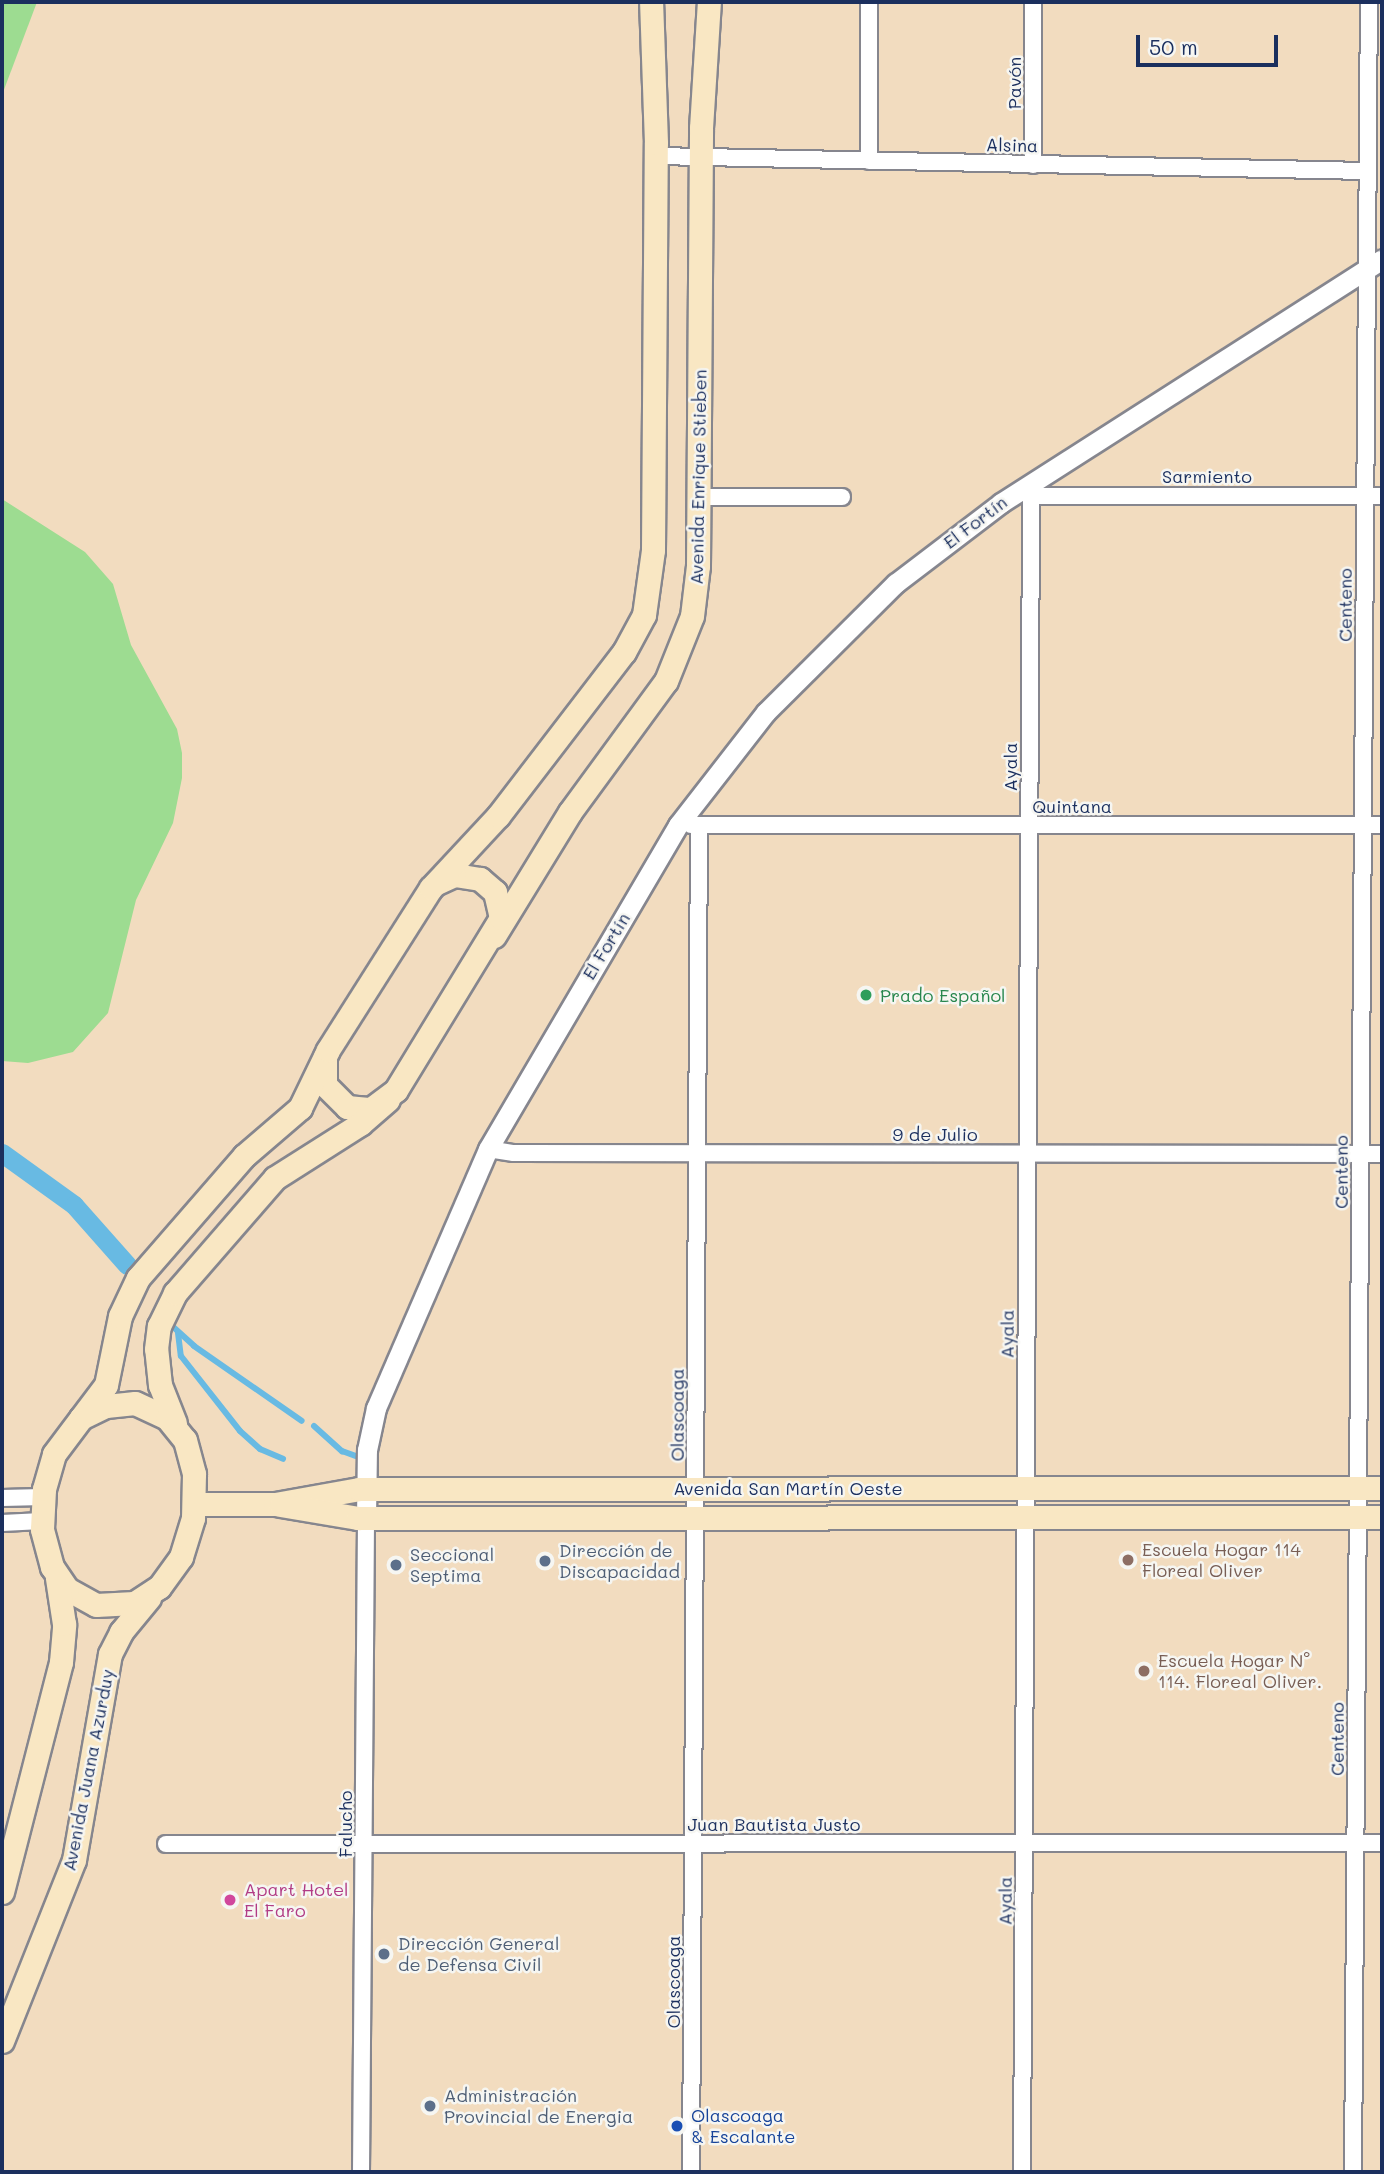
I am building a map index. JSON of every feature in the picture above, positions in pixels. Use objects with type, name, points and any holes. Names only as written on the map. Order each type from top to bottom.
[{"type":"main road","points":[[81,1418],[106,1406],[135,1403],[160,1412],[180,1432],[193,1465],[194,1504],[181,1557],[159,1587],[134,1603],[96,1605],[72,1594],[57,1574],[47,1552],[42,1521],[43,1497],[54,1454],[81,1418],[106,1385],[128,1296],[171,1238],[244,1156],[300,1108],[328,1049],[431,888],[498,816],[624,652],[644,615],[653,562],[656,156],[651,2]]},
{"type":"main road","name":"Avenida Enrique Stieben","points":[[180,1432],[160,1385],[156,1339],[169,1303],[282,1172],[360,1124],[388,1100],[570,812],[674,666],[696,598],[700,157],[709,2]]},
{"type":"main road","name":"Avenida Enrique Stieben","points":[[431,888],[454,875],[486,882],[500,905],[494,936]]},
{"type":"main road","points":[[328,1049],[323,1080],[336,1100],[365,1110],[388,1100]]},
{"type":"main road","points":[[171,1238],[201,1264]]},
{"type":"main road","name":"Avenida San Martín Oeste","points":[[275,1504],[366,1489],[1382,1488]]},
{"type":"main road","name":"Avenida San Martín Oeste","points":[[194,1504],[275,1504],[366,1518],[1382,1517]]},
{"type":"main road","points":[[2,1892],[61,1662],[63,1612],[57,1574]]},
{"type":"main road","name":"Avenida Juana Azurduy","points":[[2,2041],[74,1860],[110,1654],[121,1632],[159,1587]]},
{"type":"street","points":[[869,2],[869,161]]},
{"type":"street","name":"Pavón","points":[[1033,2],[1033,164]]},
{"type":"street","name":"Centeno","points":[[1353,2172],[1365,496],[1375,264],[1367,172],[1369,2]]},
{"type":"street","name":"Alsina","points":[[656,156],[1367,172]]},
{"type":"street","name":"El Fortín","points":[[366,1518],[368,1439],[376,1408],[488,1149],[678,825],[766,712],[905,575],[1028,491],[1375,264]]},
{"type":"street","name":"Sarmiento","points":[[1028,491],[1382,496]]},
{"type":"street","name":"Ayala","points":[[1023,2172],[1028,491]]},
{"type":"street","points":[[699,497],[842,497]]},
{"type":"street","name":"Quintana","points":[[678,825],[1382,825]]},
{"type":"street","name":"Olascoaga","points":[[691,2172],[699,825]]},
{"type":"street","name":"9 de Julio","points":[[488,1149],[514,1153],[1382,1154]]},
{"type":"street","points":[[2,1498],[43,1497]]},
{"type":"street","name":"Falucho","points":[[361,2172],[366,1518]]},
{"type":"street","points":[[2,1523],[42,1521]]},
{"type":"street","name":"Juan Bautista Justo","points":[[166,1844],[1382,1843]]},
{"type":"green space","points":[[2,2],[37,2],[2,95]]},
{"type":"green space","points":[[2,499],[85,552],[113,584],[131,645],[177,729],[182,753],[182,778],[173,823],[136,900],[108,1013],[73,1052],[28,1063],[2,1061]]},
{"type":"waterway","points":[[2,1153],[74,1205],[127,1265]]},
{"type":"waterway","points":[[171,1325],[194,1346],[302,1421]]},
{"type":"waterway","points":[[178,1333],[181,1356],[240,1431],[260,1449],[283,1459]]},
{"type":"waterway","points":[[314,1426],[342,1451],[364,1459]]},
{"type":"place","name":"Prado Español","points":[[866,995]]},
{"type":"place","name":"Escuela Hogar 114 Floreal Oliver","points":[[1128,1560]]},
{"type":"place","name":"Dirección de Discapacidad","points":[[545,1561]]},
{"type":"place","name":"Seccional Septima","points":[[396,1565]]},
{"type":"place","name":"Escuela Hogar N° 114. Floreal Oliver.","points":[[1144,1671]]},
{"type":"place","name":"Apart Hotel El Faro","points":[[230,1900]]},
{"type":"place","name":"Dirección General de Defensa Civil","points":[[384,1954]]},
{"type":"place","name":"Administración Provincial de Energia","points":[[430,2106]]},
{"type":"place","name":"Olascoaga & Escalante","points":[[677,2126]]}]
